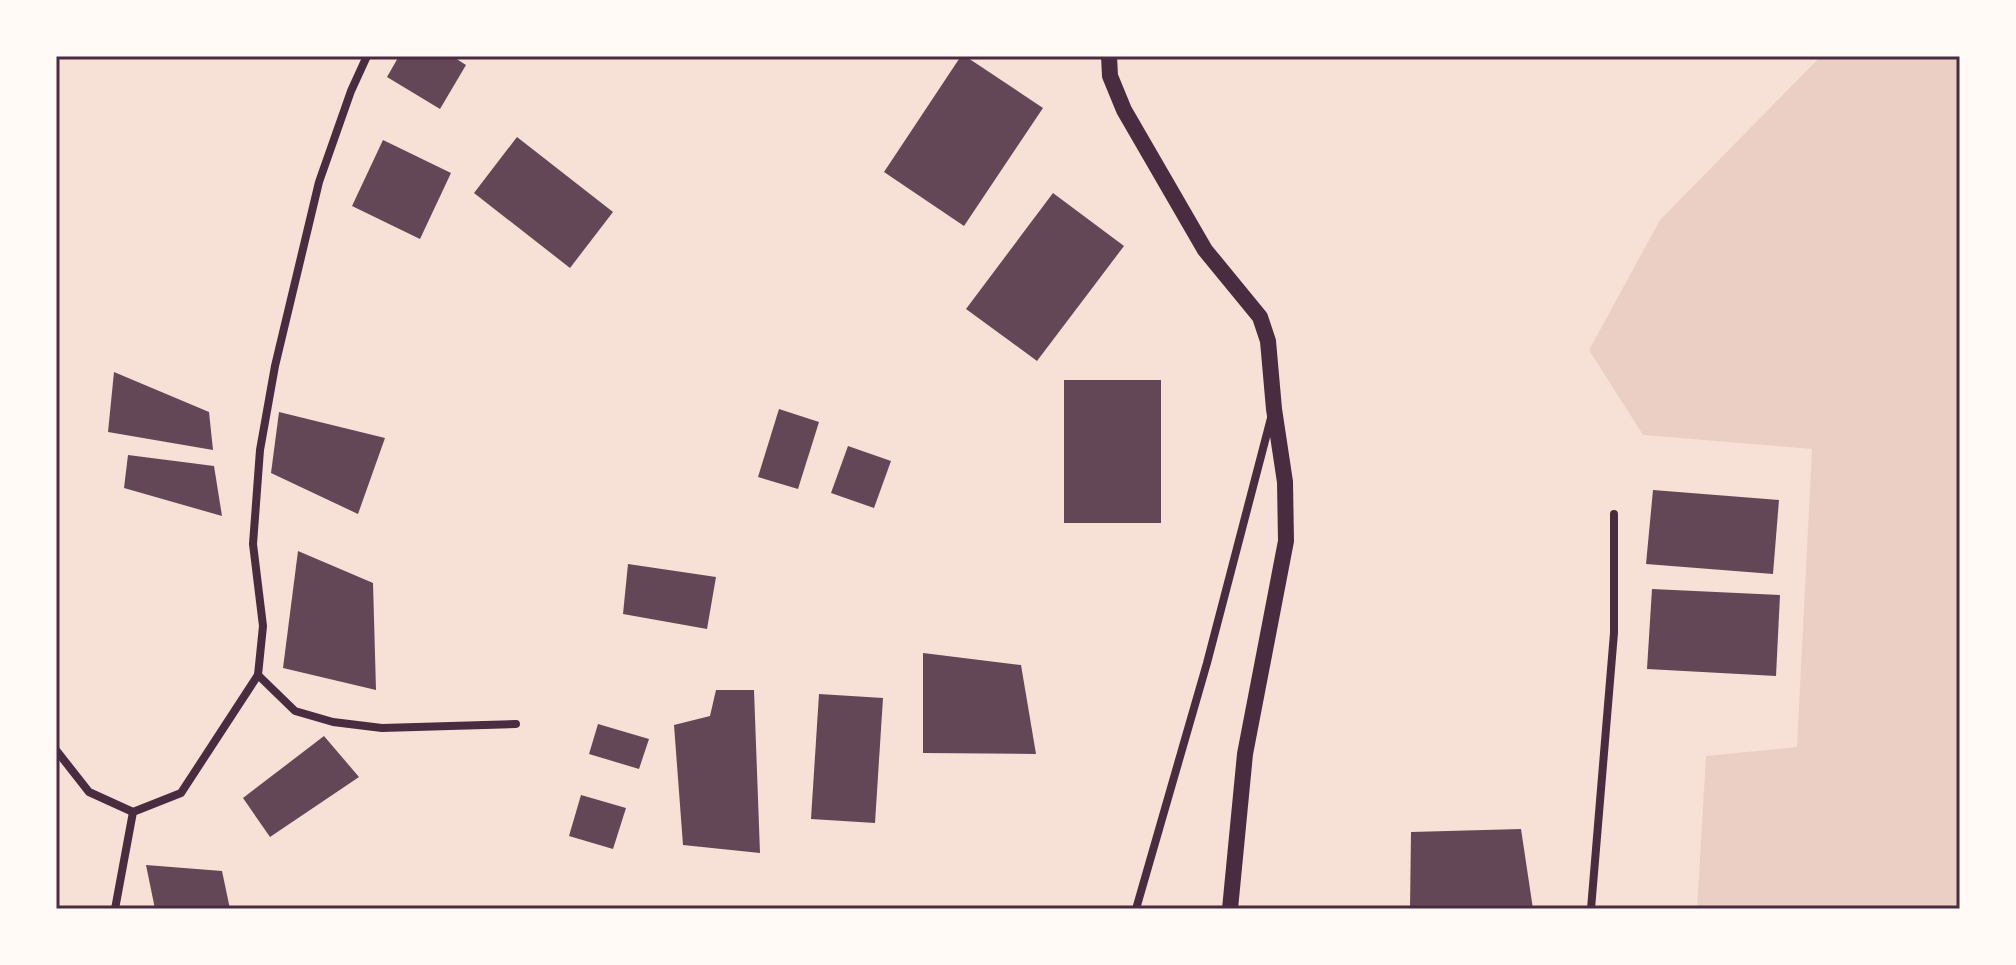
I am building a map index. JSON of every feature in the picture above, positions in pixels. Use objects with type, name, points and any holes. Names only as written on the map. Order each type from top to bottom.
[{"type":"main road","points":[[1109,56],[1110,76],[1131,123],[1205,250],[1260,317],[1268,341],[1285,482],[1286,541],[1245,754],[1230,909]]},
{"type":"street","points":[[56,750],[89,792],[133,812],[181,793],[258,675],[263,626],[253,544],[260,450],[275,366],[319,182],[351,91],[367,56]]},
{"type":"street","points":[[1136,909],[1207,663],[1274,409]]},
{"type":"street","points":[[1591,909],[1614,633],[1614,514]]},
{"type":"street","points":[[258,675],[295,711],[333,722],[382,728],[516,724]]},
{"type":"street","points":[[115,909],[133,812]]},
{"type":"shaded area","points":[[1821,56],[1960,56],[1960,909],[1697,909],[1706,756],[1797,747],[1812,449],[1643,435],[1589,350],[1660,220]]},
{"type":"building","points":[[399,56],[452,56],[466,65],[440,109],[387,77]]},
{"type":"building","points":[[961,56],[1043,108],[964,226],[884,172]]},
{"type":"building","points":[[517,137],[613,212],[570,268],[474,193]]},
{"type":"building","points":[[383,140],[451,173],[420,239],[352,206]]},
{"type":"building","points":[[1053,193],[1124,246],[1037,361],[966,309]]},
{"type":"building","points":[[114,372],[209,412],[213,450],[108,432]]},
{"type":"building","points":[[1064,380],[1161,380],[1161,523],[1064,523]]},
{"type":"building","points":[[779,409],[819,422],[798,489],[758,477]]},
{"type":"building","points":[[279,412],[385,438],[358,514],[271,473]]},
{"type":"building","points":[[848,446],[891,461],[874,508],[831,493]]},
{"type":"building","points":[[128,455],[214,466],[222,516],[124,488]]},
{"type":"building","points":[[1653,490],[1779,500],[1773,574],[1646,564]]},
{"type":"building","points":[[298,551],[373,583],[376,690],[283,668]]},
{"type":"building","points":[[628,564],[716,577],[707,629],[623,614]]},
{"type":"building","points":[[1652,589],[1780,595],[1776,676],[1647,669]]},
{"type":"building","points":[[923,653],[1021,665],[1036,754],[923,753]]},
{"type":"building","points":[[716,690],[754,690],[760,853],[683,845],[674,725],[710,716]]},
{"type":"building","points":[[819,694],[883,698],[875,823],[811,819]]},
{"type":"building","points":[[598,724],[649,739],[639,769],[589,754]]},
{"type":"building","points":[[324,736],[359,777],[270,837],[243,798]]},
{"type":"building","points":[[581,795],[626,808],[613,849],[569,836]]},
{"type":"building","points":[[1521,829],[1533,909],[1410,909],[1411,832]]},
{"type":"building","points":[[146,865],[222,871],[230,909],[155,909]]}]
